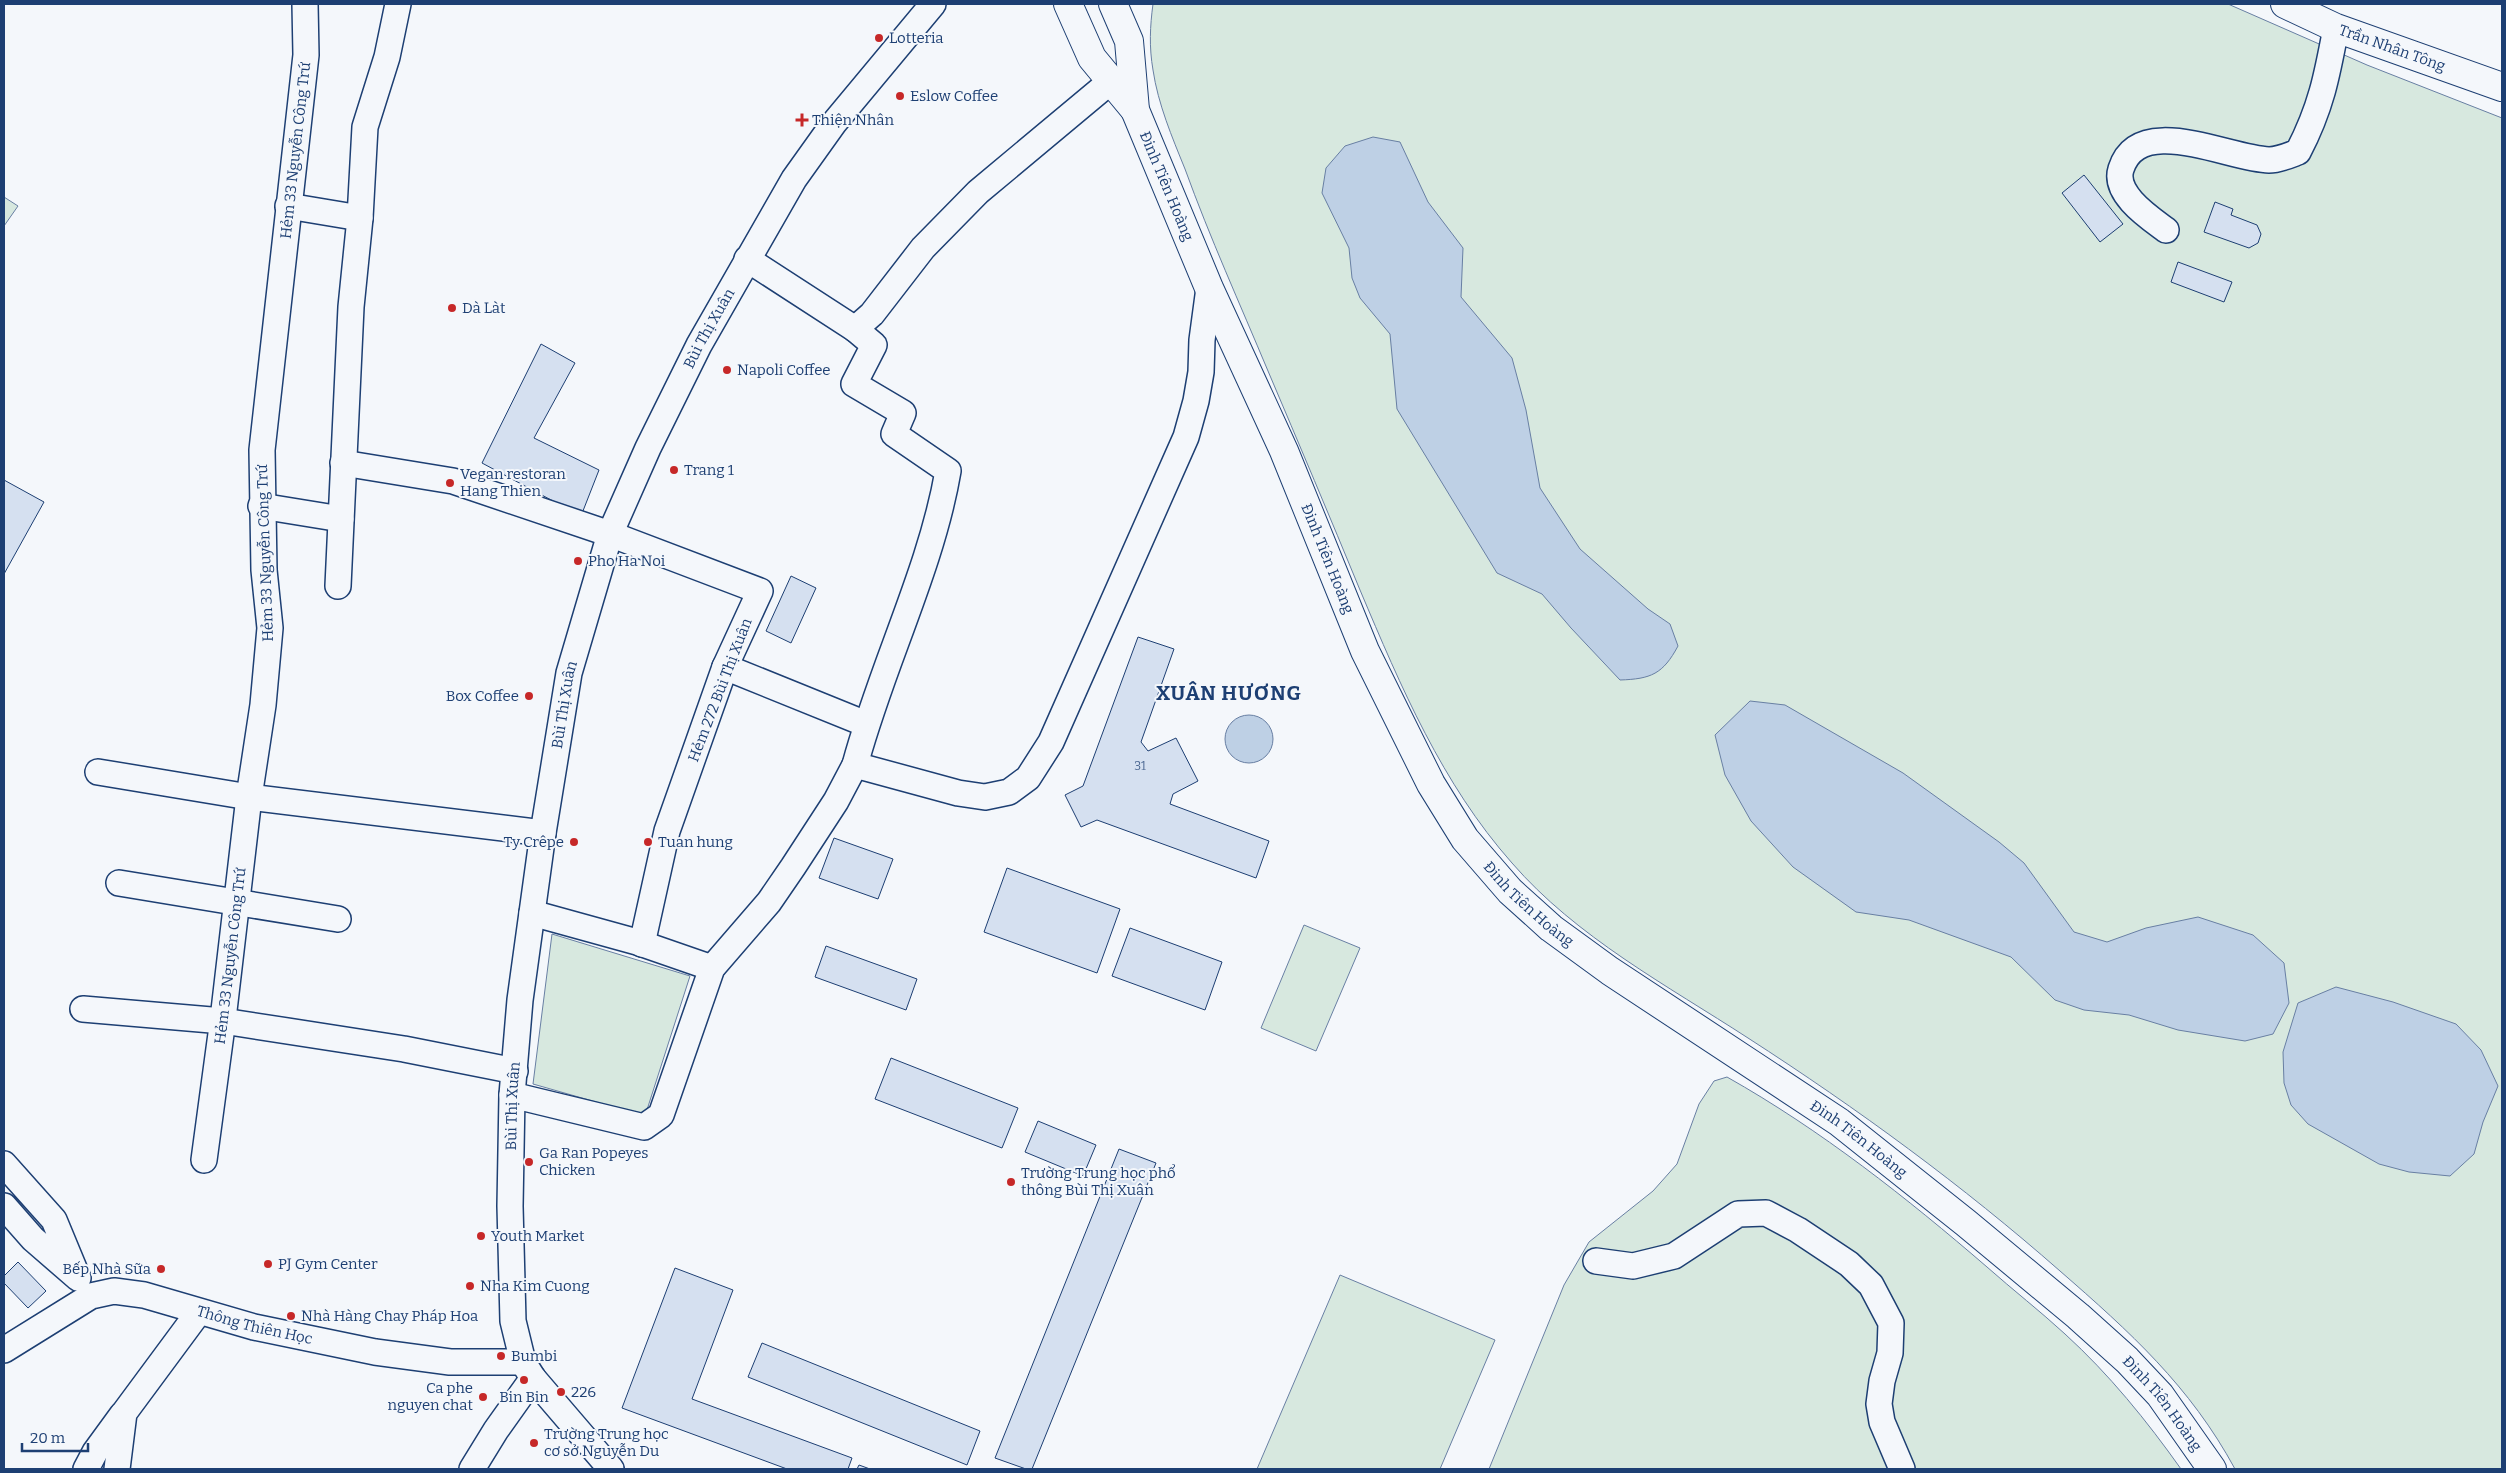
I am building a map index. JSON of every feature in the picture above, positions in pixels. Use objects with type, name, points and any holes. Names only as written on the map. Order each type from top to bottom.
[{"type":"main road","name":"Đinh Tiên Hoàng","points":[[1068,4],[1092,58],[1135,110]]},
{"type":"main road","name":"Đinh Tiên Hoàng","points":[[1113,4],[1129,41],[1135,110],[1209,288],[1284,451],[1365,651],[1431,784],[1472,846],[1510,891],[1551,928],[1610,971],[1839,1122],[1966,1223],[2078,1316],[2127,1360],[2160,1395],[2212,1469]]},
{"type":"main road","name":"Trần Nhân Tông","points":[[2285,4],[2336,28],[2499,79]]},
{"type":"street","name":"Hẻm 33 Nguyễn Công Trứ","points":[[204,1160],[223,1021],[249,797],[263,705],[270,628],[264,570],[261,506],[262,450],[306,55],[305,4]]},
{"type":"street","points":[[338,586],[351,307],[360,218],[365,127],[387,57],[398,4]]},
{"type":"street","name":"Bùi Thị Xuân","points":[[611,1469],[528,1370],[513,1321],[510,1206],[512,1095],[520,1000],[569,673],[610,534],[648,448],[682,379],[747,259],[794,179],[834,124],[933,4]]},
{"type":"street","points":[[2166,230],[2137,208],[2124,191],[2120,172],[2126,156],[2137,146],[2150,141],[2203,145],[2255,159],[2272,160],[2298,152],[2310,131],[2324,94],[2336,28]]},
{"type":"street","points":[[855,329],[872,314],[923,248],[978,192],[1111,82]]},
{"type":"street","points":[[288,206],[360,218]]},
{"type":"street","points":[[512,1095],[644,1127],[661,1115],[712,968],[769,902],[836,801],[855,765],[866,724],[941,512],[948,471],[894,434],[903,413],[854,384],[874,345],[855,329],[747,259]]},
{"type":"street","points":[[855,765],[958,794],[984,798],[1009,792],[1028,778],[1051,742],[1186,437],[1198,392],[1209,288]]},
{"type":"street","points":[[343,463],[453,481],[610,534]]},
{"type":"street","points":[[261,506],[341,519]]},
{"type":"street","name":"Hẻm 272 Bùi Thị Xuân","points":[[610,534],[760,591],[725,667],[667,830],[642,944]]},
{"type":"street","points":[[725,667],[866,724]]},
{"type":"street","points":[[98,772],[249,797],[544,833]]},
{"type":"street","points":[[119,883],[338,919]]},
{"type":"street","points":[[532,913],[642,944],[712,968]]},
{"type":"street","points":[[83,1009],[223,1021],[404,1049],[515,1070]]},
{"type":"street","points":[[4,1164],[54,1220],[84,1287]]},
{"type":"street","points":[[4,1206],[33,1239],[84,1287]]},
{"type":"street","points":[[1596,1261],[1633,1266],[1674,1256],[1738,1214],[1766,1213],[1798,1230],[1849,1264],[1871,1285],[1891,1324],[1890,1354],[1882,1381],[1879,1404],[1882,1422],[1902,1469]]},
{"type":"street","name":"Thông Thiên Học","points":[[4,1350],[84,1287],[144,1295],[198,1313],[254,1327],[376,1352],[528,1370]]},
{"type":"street","points":[[86,1469],[94,1452],[198,1313]]},
{"type":"street","points":[[472,1469],[496,1430],[528,1370]]},
{"type":"street","points":[[117,1469],[124,1413]]},
{"type":"shaded area","points":[[1153,4],[2228,4],[2367,65],[2502,118],[2502,1469],[2235,1469],[2199,1412],[2157,1362],[2111,1316],[2023,1239],[1947,1178],[1869,1120],[1748,1038],[1624,959],[1594,937],[1537,890],[1512,863],[1464,801],[1425,733],[1408,698],[1375,626],[1225,271],[1170,133],[1158,95],[1151,53]]},
{"type":"shaded area","points":[[4,197],[18,206],[4,226]]},
{"type":"shaded area","points":[[1304,925],[1360,948],[1316,1051],[1261,1028]]},
{"type":"shaded area","points":[[552,934],[690,976],[645,1116],[533,1084]]},
{"type":"shaded area","points":[[1727,1077],[1796,1119],[1862,1166],[1957,1241],[2046,1317],[2081,1349],[2112,1382],[2155,1433],[2181,1469],[1489,1469],[1564,1285],[1589,1242],[1653,1191],[1677,1164],[1699,1104],[1714,1081]]},
{"type":"shaded area","points":[[1340,1275],[1495,1340],[1440,1469],[1257,1469]]},
{"type":"water","points":[[1373,137],[1400,142],[1428,202],[1463,248],[1461,297],[1512,358],[1526,410],[1540,488],[1580,549],[1648,609],[1670,624],[1678,646],[1667,663],[1655,673],[1640,678],[1620,680],[1542,594],[1497,573],[1397,409],[1390,334],[1360,298],[1352,278],[1349,248],[1322,193],[1326,168],[1345,146]]},
{"type":"water","points":[[1750,701],[1785,705],[1903,773],[1999,842],[2024,863],[2074,932],[2107,942],[2146,928],[2198,917],[2253,935],[2284,963],[2289,1003],[2273,1034],[2245,1041],[2178,1030],[2129,1015],[2084,1010],[2055,1000],[2011,957],[1909,920],[1856,912],[1793,867],[1751,821],[1725,775],[1715,735]]},
{"type":"water","points":[[1249,715],[1258,717],[1266,722],[1271,730],[1273,739],[1271,748],[1266,756],[1258,761],[1249,763],[1240,761],[1232,756],[1227,748],[1225,739],[1227,730],[1232,722],[1240,717]]},
{"type":"water","points":[[2336,987],[2393,1002],[2456,1024],[2481,1050],[2498,1086],[2483,1122],[2474,1154],[2450,1176],[2409,1172],[2379,1164],[2308,1124],[2291,1105],[2284,1083],[2283,1052],[2298,1003]]},
{"type":"building","points":[[2084,175],[2123,224],[2100,242],[2062,193]]},
{"type":"building","points":[[2215,202],[2233,209],[2231,215],[2257,225],[2261,234],[2258,243],[2249,248],[2204,232]]},
{"type":"building","points":[[2178,262],[2232,282],[2224,302],[2171,282]]},
{"type":"building","points":[[541,344],[575,363],[534,438],[599,470],[581,516],[482,463]]},
{"type":"building","points":[[4,480],[44,502],[4,574]]},
{"type":"building","points":[[791,576],[816,588],[791,643],[766,631]]},
{"type":"building","points":[[1138,637],[1174,649],[1141,742],[1148,751],[1176,738],[1198,781],[1173,794],[1170,804],[1269,841],[1256,878],[1097,820],[1081,827],[1065,795],[1083,786]]},
{"type":"building","points":[[834,838],[893,859],[878,899],[819,878]]},
{"type":"building","points":[[1007,868],[1120,909],[1097,973],[984,932]]},
{"type":"building","points":[[1130,928],[1222,962],[1205,1010],[1112,976]]},
{"type":"building","points":[[826,946],[917,979],[906,1010],[815,977]]},
{"type":"building","points":[[891,1058],[1018,1108],[1002,1148],[875,1099]]},
{"type":"building","points":[[1038,1121],[1096,1145],[1083,1176],[1025,1152]]},
{"type":"building","points":[[1119,1149],[1156,1163],[1032,1469],[1026,1469],[995,1458]]},
{"type":"building","points":[[18,1262],[46,1291],[28,1308],[4,1283],[4,1276]]},
{"type":"building","points":[[675,1268],[733,1290],[692,1399],[852,1458],[848,1469],[787,1469],[622,1408]]},
{"type":"building","points":[[762,1343],[980,1431],[967,1465],[748,1377]]},
{"type":"building","points":[[859,1465],[870,1469],[857,1469]]},
{"type":"place","name":"Lotteria","points":[[879,38]]},
{"type":"place","name":"Eslow Coffee","points":[[900,96]]},
{"type":"place","name":"Thiện Nhân","points":[[802,120]]},
{"type":"place","name":"Dà Làt","points":[[452,308]]},
{"type":"place","name":"Napoli Coffee","points":[[727,370]]},
{"type":"place","name":"Trang 1","points":[[674,470]]},
{"type":"place","name":"Vegan restoran Hang Thien","points":[[450,483]]},
{"type":"place","name":"Pho Ha Noi","points":[[578,561]]},
{"type":"place","name":"Box Coffee","points":[[529,696]]},
{"type":"place","name":"Ty Crêpe","points":[[574,842]]},
{"type":"place","name":"Tuan hung","points":[[648,842]]},
{"type":"place","name":"Ga Ran Popeyes Chicken","points":[[529,1162]]},
{"type":"place","name":"Trường Trung học phổ thông Bùi Thị Xuân","points":[[1011,1182]]},
{"type":"place","name":"Youth Market","points":[[481,1236]]},
{"type":"place","name":"PJ Gym Center","points":[[268,1264]]},
{"type":"place","name":"Bếp Nhà Sữa","points":[[161,1269]]},
{"type":"place","name":"Nha Kim Cuong","points":[[470,1286]]},
{"type":"place","name":"Nhà Hàng Chay Pháp Hoa","points":[[291,1316]]},
{"type":"place","name":"Bumbi","points":[[501,1356]]},
{"type":"place","name":"Bin Bin","points":[[524,1380]]},
{"type":"place","name":"226","points":[[561,1392]]},
{"type":"place","name":"Ca phe nguyen chat","points":[[483,1397]]},
{"type":"place","name":"Trường Trung học cơ sở Nguyễn Du","points":[[534,1443]]},
{"type":"district","name":"XUÂN HƯƠNG","points":[[1229,693]]}]
